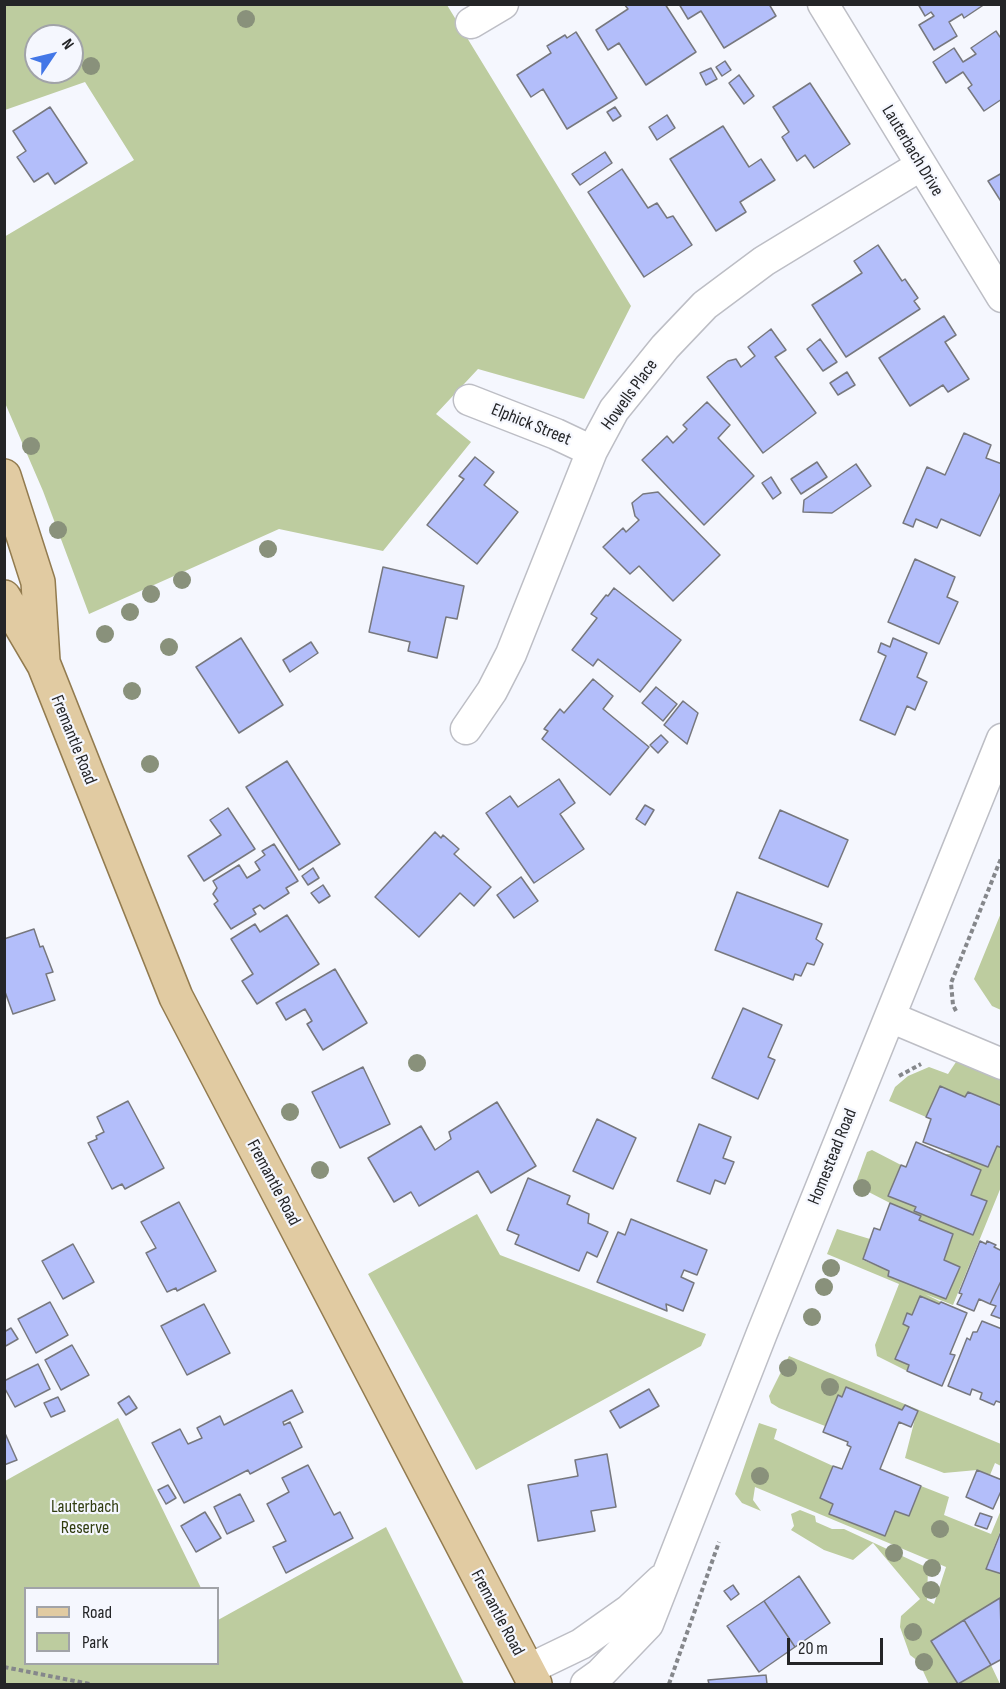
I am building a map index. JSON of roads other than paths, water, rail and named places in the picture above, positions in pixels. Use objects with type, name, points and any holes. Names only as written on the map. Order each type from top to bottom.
[{"type":"main road","name":"Fremantle Road","points":[[4,476],[38,582],[44,665]]},
{"type":"main road","name":"Fremantle Road","points":[[4,597],[44,665],[176,998],[531,1677]]},
{"type":"street","points":[[471,23],[502,4]]},
{"type":"street","name":"Lauterbach Drive","points":[[823,4],[1002,297]]},
{"type":"street","name":"Howells Place","points":[[465,729],[492,691],[510,654],[592,451],[614,410],[665,347],[705,305],[764,261],[920,166]]},
{"type":"street","name":"Elphick Street","points":[[469,400],[556,434],[592,451]]},
{"type":"street","name":"Homestead Road","points":[[586,1684],[600,1674],[648,1624],[1002,739]]},
{"type":"street","points":[[890,1017],[1002,1064]]},
{"type":"street","name":"Homestead Road","points":[[531,1677],[629,1610],[666,1576]]},
{"type":"park label","name":"Lauterbach Reserve","points":[[85,1517]]}]
